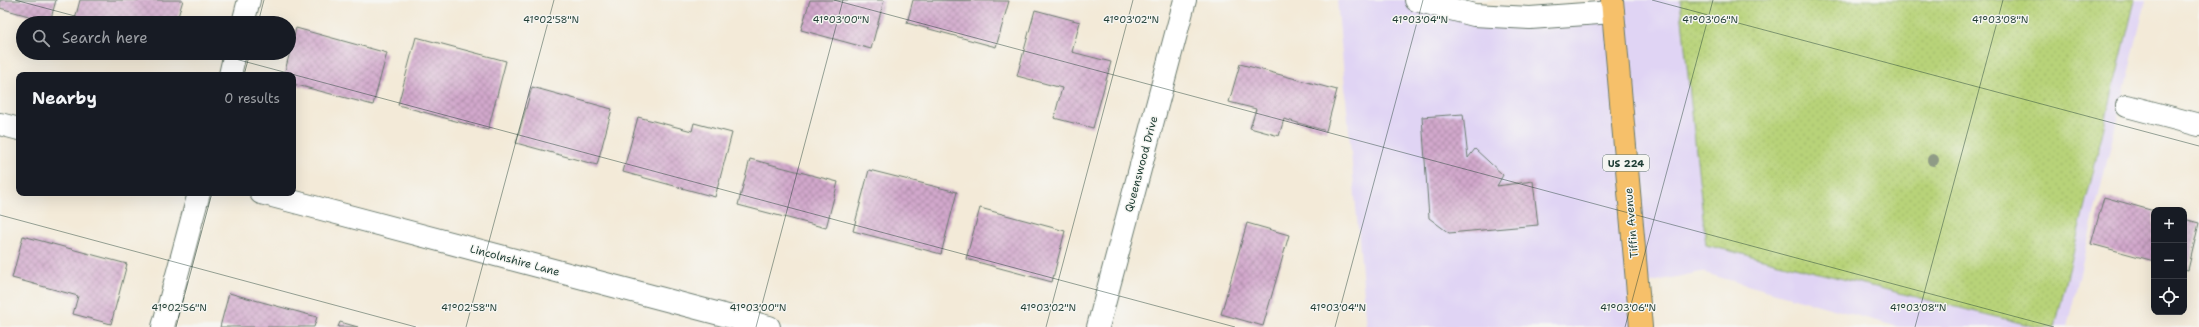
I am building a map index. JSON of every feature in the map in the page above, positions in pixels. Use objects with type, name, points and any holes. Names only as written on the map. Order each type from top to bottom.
[{"type":"highway","name":"Tiffin Avenue","points":[[1613,6],[1641,327]]},
{"type":"street","points":[[245,16],[249,0]]},
{"type":"street","name":"Queenswood Drive","points":[[1098,327],[1185,0]]},
{"type":"street","points":[[1416,0],[1474,15],[1530,18],[1613,6]]},
{"type":"street","points":[[231,72],[233,60]]},
{"type":"street","points":[[2127,106],[2199,125]]},
{"type":"street","points":[[0,124],[16,128]]},
{"type":"street","points":[[163,327],[198,196]]},
{"type":"street","name":"Lincolnshire Lane","points":[[272,196],[769,327]]},
{"type":"shaded area","points":[[1337,0],[1416,0],[1530,18],[1612,0],[2146,0],[2067,327],[1898,327],[1701,272],[1637,285],[1641,327],[1367,327]]},
{"type":"green space","points":[[1680,0],[2135,0],[2055,327],[2037,327],[1706,245]]},
{"type":"building","points":[[0,0],[56,0],[52,16],[29,16],[0,8]]},
{"type":"building","points":[[80,0],[183,0],[178,16],[76,16]]},
{"type":"building","points":[[810,0],[884,0],[871,49],[801,30]]},
{"type":"building","points":[[913,0],[1009,1],[996,47],[907,23]]},
{"type":"building","points":[[1035,10],[1080,22],[1072,52],[1111,62],[1093,128],[1054,118],[1062,88],[1017,76]]},
{"type":"building","points":[[296,28],[387,53],[373,105],[296,85],[296,72],[285,72],[288,60],[296,60]]},
{"type":"building","points":[[416,37],[506,61],[488,130],[398,105]]},
{"type":"building","points":[[1240,64],[1337,90],[1326,131],[1284,119],[1279,136],[1250,128],[1256,109],[1229,102]]},
{"type":"building","points":[[532,87],[612,109],[597,165],[516,143]]},
{"type":"building","points":[[1463,114],[1468,158],[1475,149],[1503,175],[1497,186],[1533,181],[1538,225],[1449,233],[1429,218],[1422,117]]},
{"type":"building","points":[[638,117],[692,131],[694,123],[732,133],[715,197],[623,172]]},
{"type":"building","points":[[750,159],[838,182],[826,228],[738,205]]},
{"type":"building","points":[[869,170],[957,192],[941,254],[853,231]]},
{"type":"building","points":[[2104,197],[2151,210],[2151,260],[2091,244]]},
{"type":"building","points":[[980,208],[1065,231],[1052,282],[966,259]]},
{"type":"building","points":[[2187,220],[2199,223],[2187,270]]},
{"type":"building","points":[[1247,223],[1289,235],[1263,326],[1221,314]]},
{"type":"building","points":[[23,236],[127,264],[111,324],[73,314],[78,296],[12,278]]},
{"type":"building","points":[[229,293],[317,317],[314,327],[220,327]]},
{"type":"building","points":[[340,322],[358,327],[338,327]]}]
